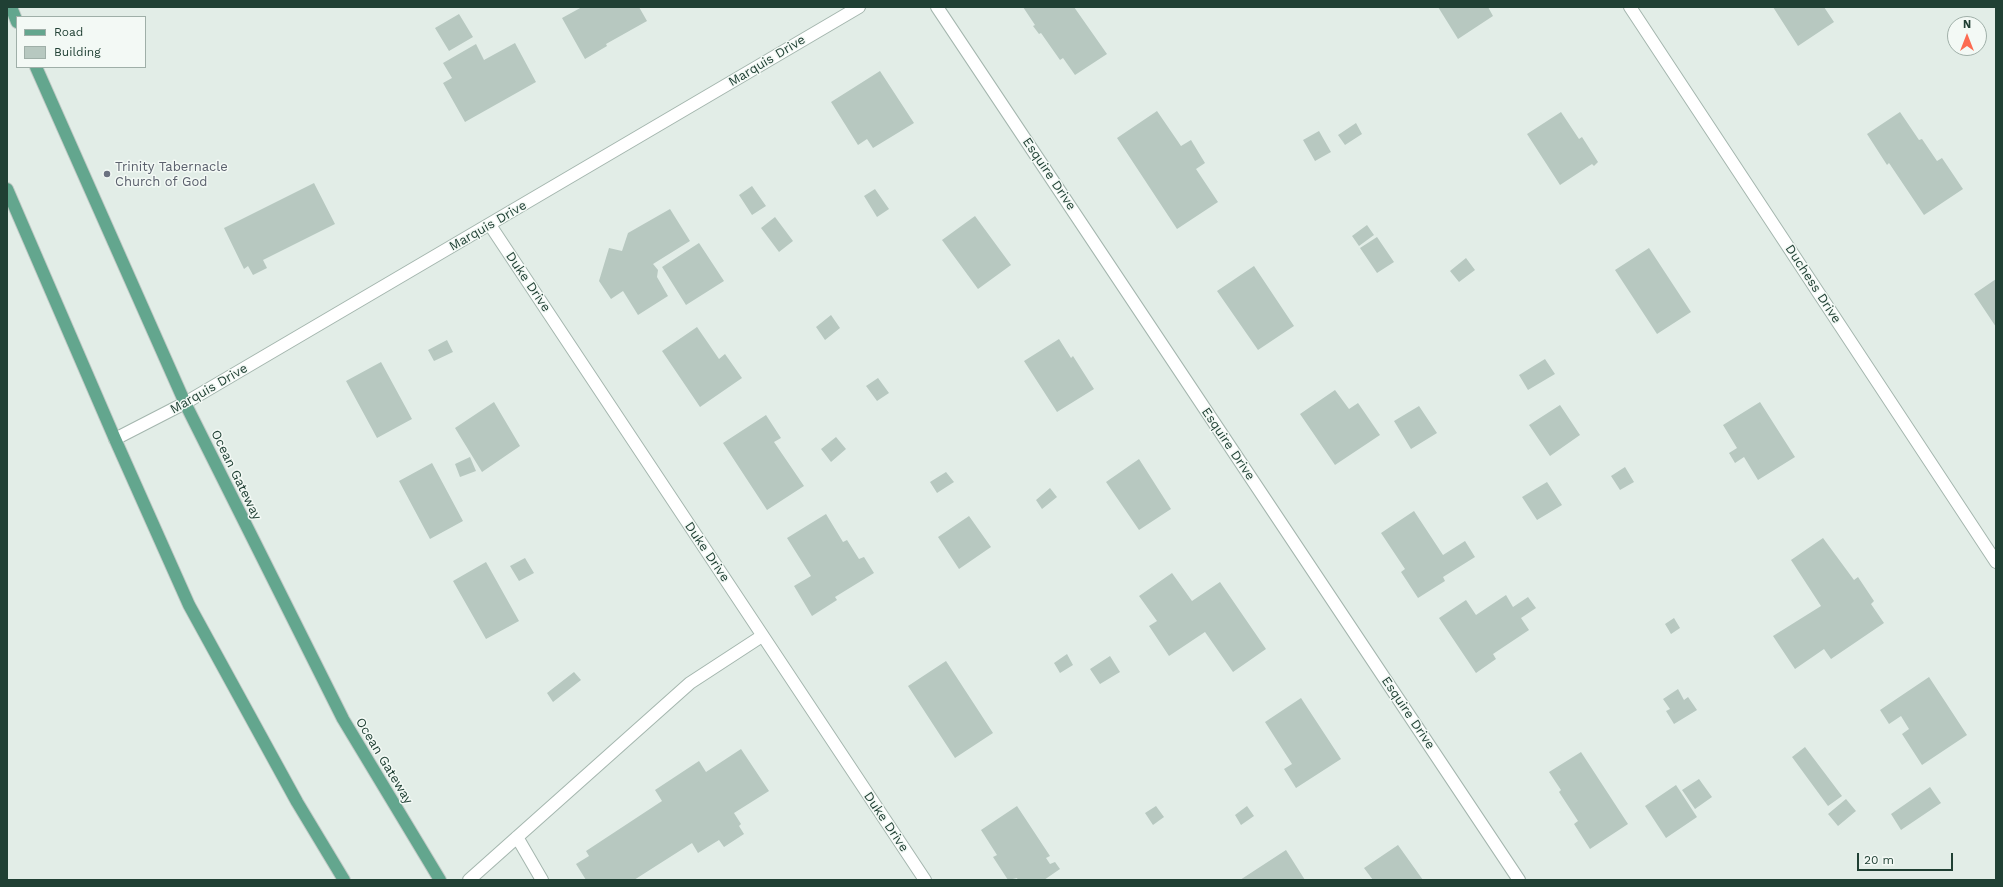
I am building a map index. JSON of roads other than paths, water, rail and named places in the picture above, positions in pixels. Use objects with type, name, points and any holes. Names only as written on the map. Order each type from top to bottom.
[{"type":"main road","points":[[11,7],[16,20]]},
{"type":"main road","name":"Ocean Gateway","points":[[36,68],[186,404],[342,719],[440,880]]},
{"type":"main road","points":[[7,189],[114,439],[189,605],[297,802],[344,880]]},
{"type":"street","name":"Marquis Drive","points":[[114,439],[186,404],[859,7]]},
{"type":"street","name":"Esquire Drive","points":[[937,7],[1520,880]]},
{"type":"street","name":"Duchess Drive","points":[[1630,7],[1996,562]]},
{"type":"street","name":"Duke Drive","points":[[490,225],[924,880]]},
{"type":"street","points":[[469,880],[690,683],[762,636]]},
{"type":"street","points":[[517,837],[542,880]]},
{"type":"place","name":"Trinity Tabernacle Church of God","points":[[107,174]]}]
